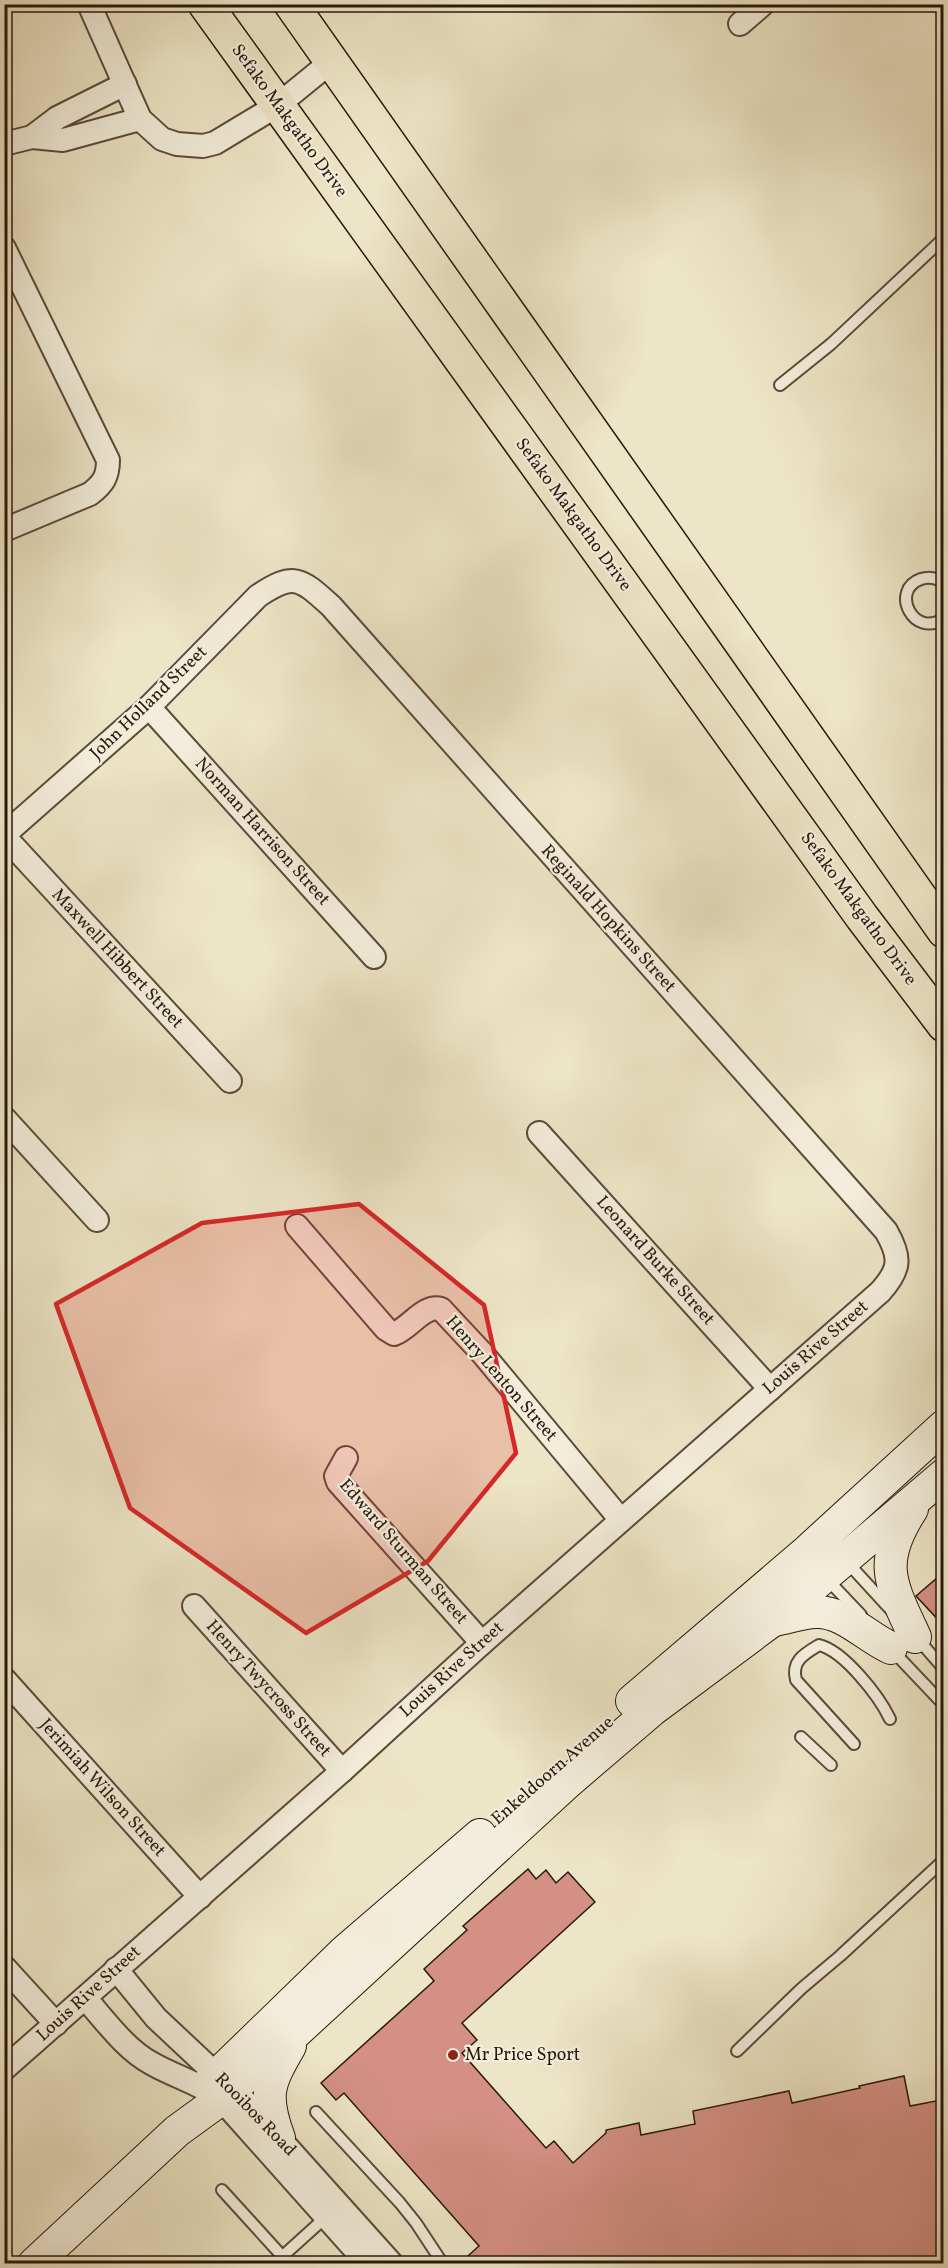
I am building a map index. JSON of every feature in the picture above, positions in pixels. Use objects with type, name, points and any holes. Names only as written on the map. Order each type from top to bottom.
[{"type":"main road","name":"Sefako Makgatho Drive","points":[[205,4],[862,917],[944,1025]]},
{"type":"main road","points":[[291,4],[944,931]]},
{"type":"street","points":[[89,4],[140,119],[162,139],[183,145],[202,146],[215,143],[278,105],[332,61]]},
{"type":"street","points":[[741,24],[763,4]]},
{"type":"street","points":[[32,137],[57,118],[125,84]]},
{"type":"street","points":[[4,144],[32,137],[63,140],[140,119]]},
{"type":"street","points":[[4,248],[108,460],[108,474],[101,486],[90,494],[4,530]]},
{"type":"street","name":"John Holland Street","points":[[4,836],[149,707],[258,596],[287,580],[298,581]]},
{"type":"street","name":"Reginald Hopkins Street","points":[[298,581],[312,589],[331,606],[886,1231],[896,1249],[897,1270]]},
{"type":"street","name":"Norman Harrison Street","points":[[149,707],[374,957]]},
{"type":"street","name":"Maxwell Hibbert Street","points":[[4,836],[230,1081]]},
{"type":"street","points":[[4,1118],[97,1220]]},
{"type":"street","name":"Leonard Burke Street","points":[[539,1133],[770,1389]]},
{"type":"street","name":"Henry Lenton Street","points":[[297,1226],[387,1329],[394,1334],[428,1310],[435,1307],[441,1309],[482,1353],[621,1520]]},
{"type":"street","name":"Louis Rive Street","points":[[4,2069],[880,1292],[897,1270]]},
{"type":"street","name":"Enkeldoorn Avenue","points":[[219,2087],[294,2034],[568,1782],[652,1710],[773,1620],[824,1556],[944,1426]]},
{"type":"street","name":"Edward Sturman Street","points":[[346,1458],[336,1476],[338,1482],[482,1643]]},
{"type":"street","points":[[773,1620],[812,1612],[832,1614],[848,1621],[874,1641],[903,1643],[889,1564],[897,1533],[934,1483]]},
{"type":"street","name":"Enkeldoorn Avenue","points":[[34,2264],[177,2131],[352,1944],[824,1556],[934,1483]]},
{"type":"street","name":"Henry Twycross Street","points":[[194,1606],[342,1771]]},
{"type":"street","name":"Jerimiah Wilson Street","points":[[4,1679],[200,1897]]},
{"type":"street","points":[[4,1967],[56,2024]]},
{"type":"street","name":"Rooibos Road","points":[[116,1969],[156,2018],[333,2212],[392,2264]]},
{"type":"street","name":"Rooibos Road","points":[[85,1998],[127,2043],[151,2063],[219,2087],[279,2138],[368,2264]]},
{"type":"street","points":[[279,2138],[269,2105],[270,2089],[274,2073],[294,2034]]},
{"type":"lane","points":[[780,386],[831,344],[944,238]]},
{"type":"lane","points":[[943,581],[927,578],[913,583],[906,596],[906,604],[908,610],[918,621],[934,623],[944,618]]},
{"type":"lane","points":[[824,1556],[903,1643],[944,1669]]},
{"type":"lane","points":[[824,1556],[903,1643],[944,1705]]},
{"type":"lane","points":[[854,1744],[796,1680],[793,1670],[806,1653],[819,1645],[830,1648],[871,1689],[890,1719]]},
{"type":"lane","points":[[801,1737],[831,1765]]},
{"type":"lane","points":[[737,2051],[802,1988],[944,1860]]},
{"type":"lane","points":[[316,2112],[400,2203],[443,2264]]},
{"type":"lane","points":[[222,2190],[278,2260],[333,2212]]},
{"type":"highlighted area","points":[[359,1204],[484,1305],[516,1453],[428,1561],[306,1633],[130,1508],[56,1304],[202,1223]]},
{"type":"building","points":[[944,1572],[944,1626],[916,1596]]},
{"type":"building","points":[[528,1869],[536,1879],[546,1870],[556,1883],[568,1872],[595,1902],[462,2023],[477,2040],[462,2053],[546,2148],[554,2141],[573,2163],[606,2133],[606,2130],[639,2123],[641,2135],[695,2124],[693,2111],[789,2091],[792,2103],[904,2076],[910,2106],[941,2100],[944,2110],[944,2264],[459,2264],[479,2246],[344,2093],[336,2100],[321,2083],[434,1981],[424,1969],[467,1930],[463,1926]]},
{"type":"place","name":"Mr Price Sport","points":[[453,2055]]}]
